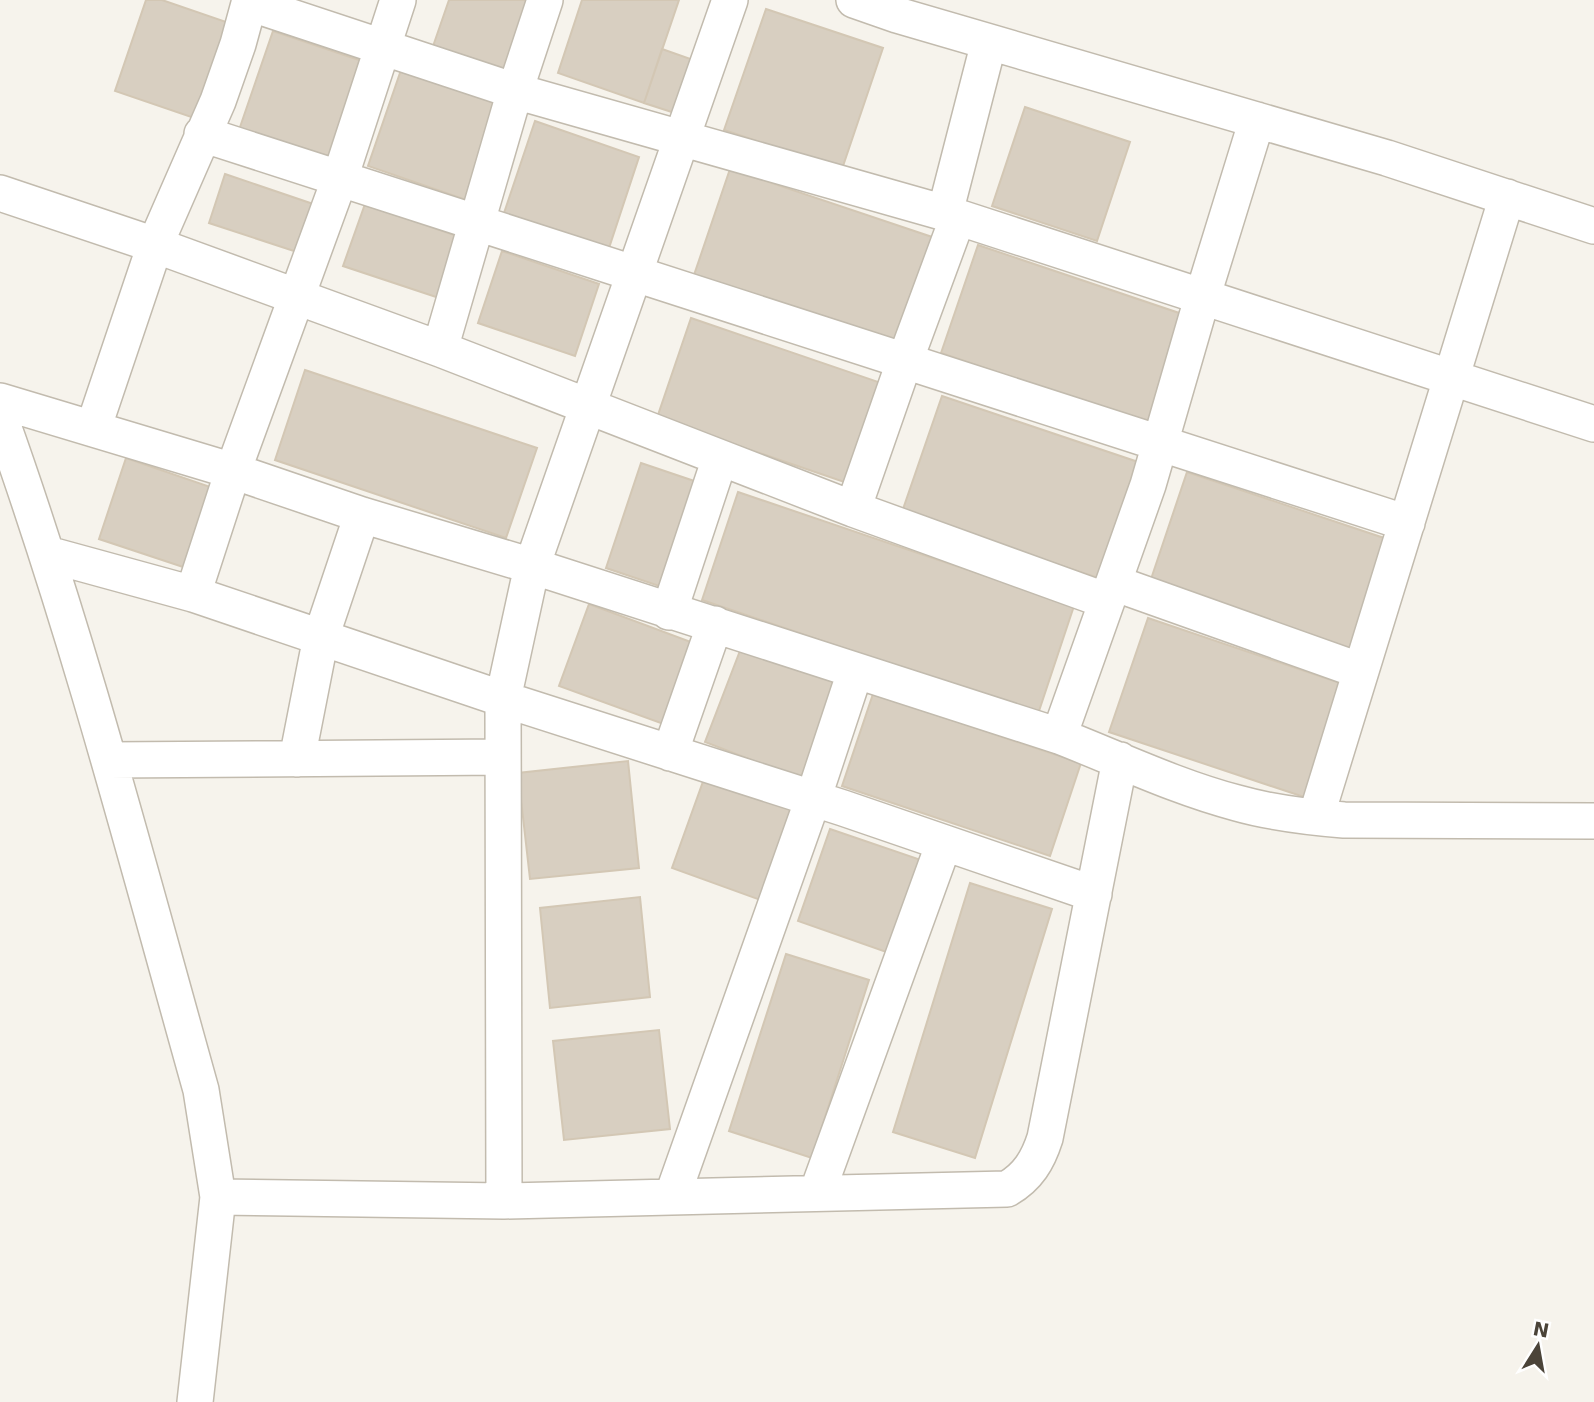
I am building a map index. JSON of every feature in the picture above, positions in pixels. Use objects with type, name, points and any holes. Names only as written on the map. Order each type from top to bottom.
[{"type":"street","points":[[193,594],[233,471],[340,178],[398,0]]},
{"type":"street","points":[[440,349],[515,91],[545,0]]},
{"type":"street","points":[[504,1201],[503,699],[532,566],[730,0]]},
{"type":"street","points":[[854,0],[897,15],[1387,158],[1594,226]]},
{"type":"street","points":[[93,429],[155,245],[218,101],[249,2],[515,91],[952,215],[1594,424]]},
{"type":"street","points":[[853,509],[952,215],[989,42]]},
{"type":"street","points":[[1059,736],[1148,485],[1257,120]]},
{"type":"street","points":[[202,134],[1407,523]]},
{"type":"street","points":[[0,193],[297,296],[853,509],[1361,671]]},
{"type":"street","points":[[1316,817],[1507,197]]},
{"type":"street","points":[[0,401],[233,471],[362,516],[715,624],[1059,736],[1157,776],[1235,803],[1284,814],[1358,820],[1594,821]]},
{"type":"street","points":[[0,417],[47,554],[109,760],[201,1090],[218,1197],[195,1402]]},
{"type":"street","points":[[669,612],[720,458]]},
{"type":"street","points":[[297,758],[321,638],[362,516]]},
{"type":"street","points":[[47,554],[193,594],[1094,894]]},
{"type":"street","points":[[670,752],[715,624]]},
{"type":"street","points":[[672,1197],[813,799],[855,671]]},
{"type":"street","points":[[109,760],[503,757]]},
{"type":"street","points":[[218,1197],[504,1201],[1007,1189],[1020,1182],[1039,1155],[1045,1138],[1121,760]]},
{"type":"street","points":[[817,1193],[944,843]]},
{"type":"building","points":[[146,0],[162,0],[235,25],[203,121],[115,91]]},
{"type":"building","points":[[449,0],[535,0],[508,78],[431,52]]},
{"type":"building","points":[[582,0],[679,0],[644,103],[558,73]]},
{"type":"building","points":[[766,9],[883,48],[842,169],[724,130]]},
{"type":"building","points":[[273,31],[371,64],[338,163],[239,130]]},
{"type":"building","points":[[662,49],[702,63],[684,116],[644,103]]},
{"type":"building","points":[[401,70],[504,105],[472,202],[368,166]]},
{"type":"building","points":[[1025,107],[1130,142],[1097,241],[992,206]]},
{"type":"building","points":[[535,121],[639,157],[609,248],[504,213]]},
{"type":"building","points":[[730,169],[941,240],[903,350],[693,278]]},
{"type":"building","points":[[225,174],[319,206],[303,254],[209,223]]},
{"type":"building","points":[[365,204],[460,237],[439,298],[343,266]]},
{"type":"building","points":[[978,245],[1188,316],[1151,424],[941,353]]},
{"type":"building","points":[[502,251],[599,284],[575,356],[478,323]]},
{"type":"building","points":[[691,318],[890,386],[856,486],[657,418]]},
{"type":"building","points":[[305,370],[537,448],[506,538],[275,460]]},
{"type":"building","points":[[942,396],[1150,466],[1110,582],[902,512]]},
{"type":"building","points":[[126,458],[222,491],[195,571],[99,539]]},
{"type":"building","points":[[641,463],[703,484],[668,589],[606,568]]},
{"type":"building","points":[[1187,472],[1393,541],[1356,652],[1150,582]]},
{"type":"building","points":[[738,492],[1074,606],[1038,714],[702,600]]},
{"type":"building","points":[[589,604],[699,645],[669,726],[559,686]]},
{"type":"building","points":[[1148,618],[1346,685],[1307,798],[1109,732]]},
{"type":"building","points":[[743,643],[847,683],[808,782],[705,742]]},
{"type":"building","points":[[873,694],[1081,763],[1050,856],[842,786]]},
{"type":"building","points":[[628,761],[639,868],[530,879],[518,773]]},
{"type":"building","points":[[705,776],[799,810],[766,902],[672,868]]},
{"type":"building","points":[[830,829],[924,861],[892,954],[798,921]]},
{"type":"building","points":[[970,883],[1052,909],[975,1158],[893,1132]]},
{"type":"building","points":[[640,897],[650,997],[550,1008],[540,908]]},
{"type":"building","points":[[786,954],[869,980],[812,1158],[729,1131]]},
{"type":"building","points":[[659,1030],[670,1129],[564,1140],[553,1041]]}]
